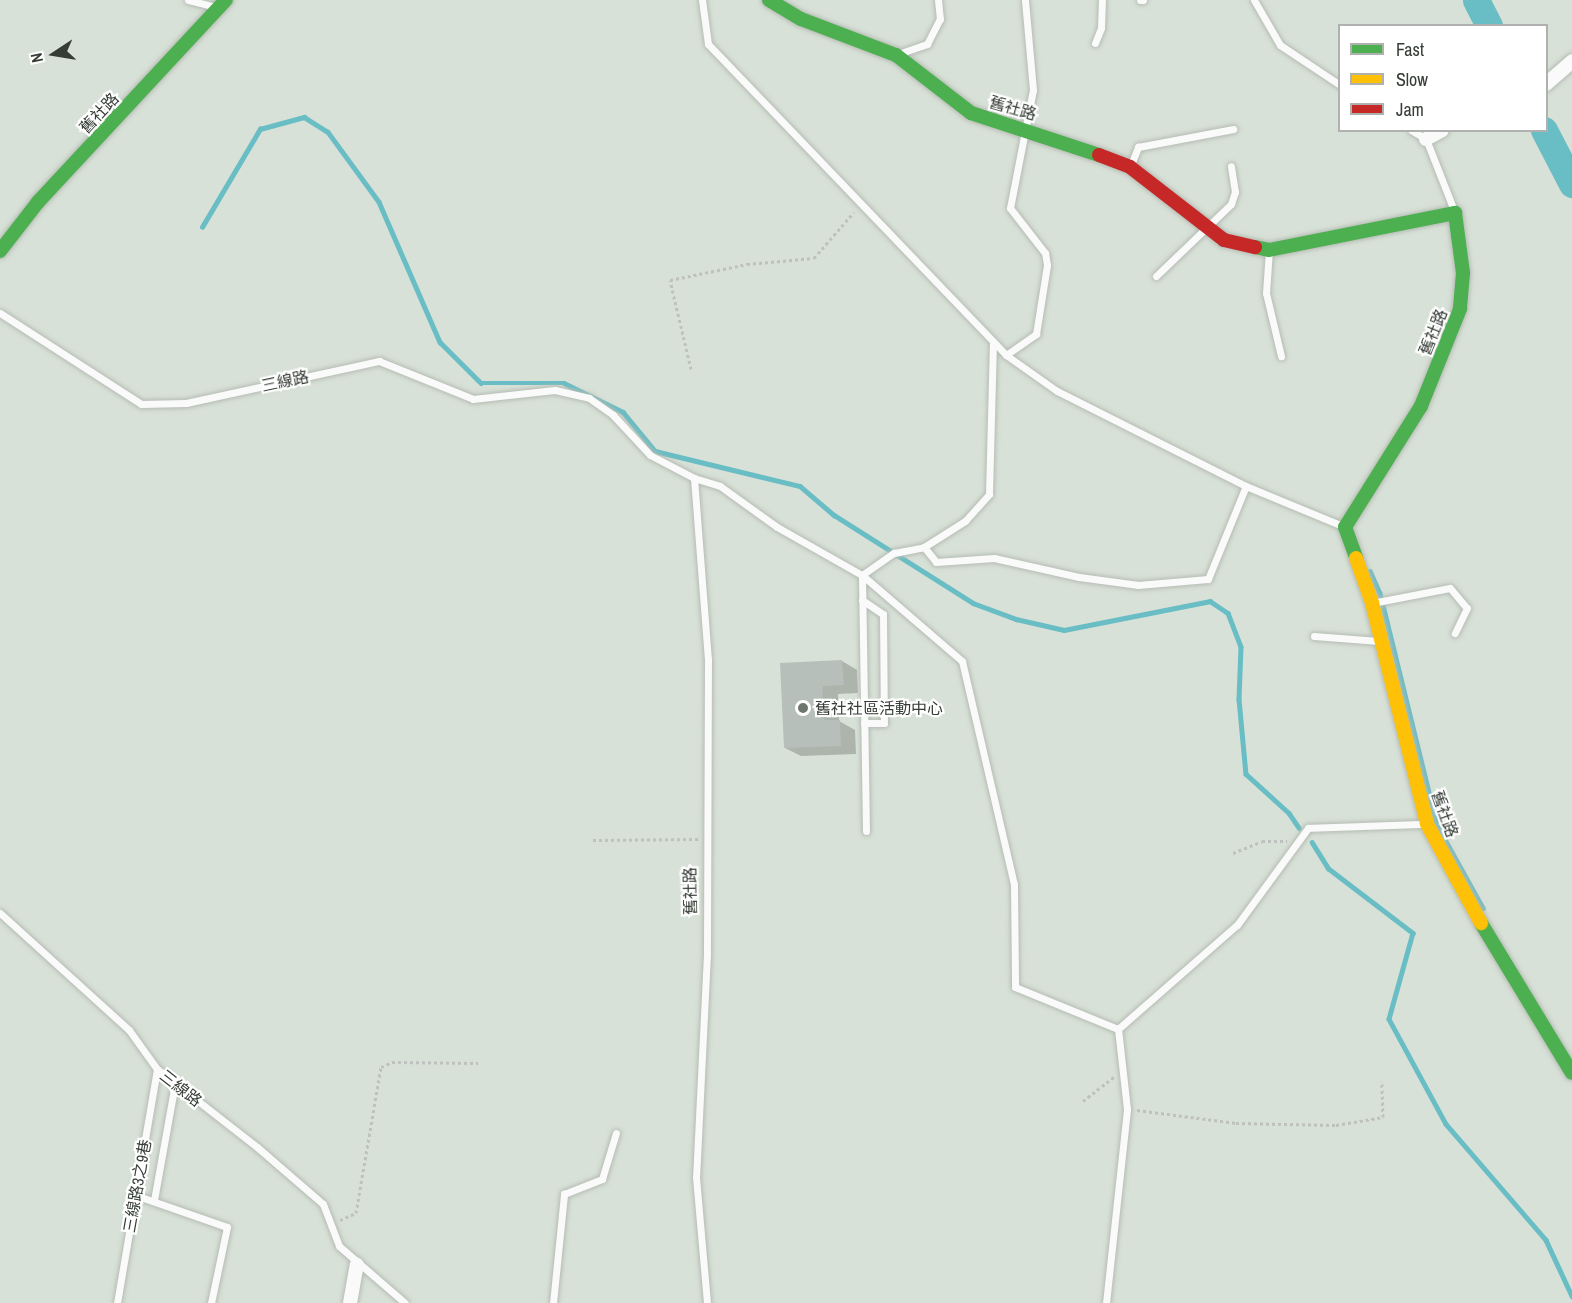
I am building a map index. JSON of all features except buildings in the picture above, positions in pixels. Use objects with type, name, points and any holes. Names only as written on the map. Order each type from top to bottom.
[{"type":"street","name":"舊社路","points":[[769,0],[801,19],[896,55],[971,113],[1028,129],[1130,167],[1224,240],[1269,250],[1455,213],[1463,273],[1460,309],[1421,406],[1345,527],[1372,603],[1379,641],[1427,824],[1451,873],[1572,1073]]},
{"type":"street","name":"舊社路","points":[[0,251],[38,202],[222,4]]},
{"type":"street","points":[[1550,83],[1572,62]]},
{"type":"street","points":[[1426,139],[1438,132]]},
{"type":"street","points":[[350,1303],[357,1264]]},
{"type":"lane","points":[[188,0],[222,4]]},
{"type":"lane","points":[[702,0],[708,44],[1006,355],[1057,391],[1246,486],[1345,527]]},
{"type":"lane","points":[[896,55],[927,44],[940,20],[938,0]]},
{"type":"lane","points":[[1006,355],[1036,334],[1047,265],[1045,253],[1010,208],[1028,129],[1033,90],[1025,0]]},
{"type":"lane","points":[[1095,43],[1101,28],[1102,0]]},
{"type":"lane","points":[[1254,0],[1280,45],[1338,85]]},
{"type":"lane","points":[[1130,167],[1138,147],[1233,129]]},
{"type":"lane","points":[[1414,132],[1426,139],[1455,213]]},
{"type":"lane","points":[[1156,276],[1190,245],[1204,226],[1220,218],[1231,204],[1235,192],[1231,166]]},
{"type":"lane","points":[[1269,250],[1266,293],[1281,356]]},
{"type":"lane","name":"三線路","points":[[0,313],[141,404],[186,403],[379,361],[473,399],[555,390],[589,398],[613,415],[650,455],[694,478]]},
{"type":"lane","points":[[862,575],[894,553],[924,547],[965,521],[989,494],[993,342]]},
{"type":"lane","points":[[694,478],[720,486],[777,527],[862,575],[962,661],[1014,884],[1015,987],[1118,1029]]},
{"type":"lane","name":"舊社路","points":[[694,478],[708,659],[707,954],[696,1177],[707,1303]]},
{"type":"lane","points":[[924,547],[936,562],[994,558],[1079,578],[1138,585],[1208,579],[1246,486]]},
{"type":"lane","points":[[862,575],[866,831]]},
{"type":"lane","points":[[1372,603],[1450,588],[1467,608],[1455,633]]},
{"type":"lane","points":[[862,600],[883,614],[884,723],[864,723]]},
{"type":"lane","points":[[1314,636],[1379,641]]},
{"type":"lane","points":[[1118,1029],[1237,926],[1301,841],[1308,828],[1427,824]]},
{"type":"lane","name":"三線路","points":[[0,913],[129,1030],[157,1069],[323,1204],[339,1246],[357,1264],[405,1303]]},
{"type":"lane","points":[[1106,1303],[1127,1109],[1126,1071],[1118,1029]]},
{"type":"lane","name":"三線路3之9巷","points":[[117,1303],[157,1069]]},
{"type":"lane","points":[[154,1200],[175,1083]]},
{"type":"lane","points":[[553,1303],[564,1194],[602,1179],[616,1133]]},
{"type":"lane","points":[[135,1195],[227,1227],[211,1303]]},
{"type":"path","points":[[691,369],[669,280],[747,264],[814,258],[861,203]]},
{"type":"path","points":[[593,840],[706,838]]},
{"type":"path","points":[[1233,853],[1262,841],[1301,841]]},
{"type":"path","points":[[331,1225],[356,1213],[381,1067],[392,1062],[478,1063]]},
{"type":"path","points":[[1083,1101],[1126,1071]]},
{"type":"path","points":[[1127,1109],[1236,1123],[1336,1125],[1383,1117],[1382,1081]]},
{"type":"waterway","points":[[1476,0],[1488,24]]},
{"type":"waterway","points":[[202,227],[260,129],[304,117],[328,132],[379,202],[440,342],[481,383],[564,383],[623,412],[655,451],[800,486],[834,515],[973,603],[1016,619],[1064,630],[1210,601],[1228,613],[1241,647],[1239,699],[1246,774],[1289,813],[1299,828]]},
{"type":"waterway","points":[[1545,132],[1572,184]]},
{"type":"waterway","points":[[1370,571],[1380,593],[1437,825],[1483,908]]},
{"type":"waterway","points":[[1312,842],[1328,868],[1413,933],[1389,1019],[1446,1124],[1546,1240],[1572,1296]]},
{"type":"traffic: fast","points":[[0,251],[38,202],[226,0]]},
{"type":"traffic: fast","points":[[769,0],[801,19],[896,55],[971,113],[1099,155]]},
{"type":"traffic: fast","points":[[1255,247],[1269,250],[1455,213],[1463,273],[1460,309],[1421,406],[1345,527],[1356,558]]},
{"type":"traffic: fast","points":[[1481,923],[1572,1073]]},
{"type":"traffic: slow","points":[[1356,558],[1372,603],[1427,824],[1481,923]]},
{"type":"traffic: jam","points":[[1099,155],[1130,167],[1224,240],[1255,247]]},
{"type":"place","name":"舊社社區活動中心","points":[[803,708]]}]
